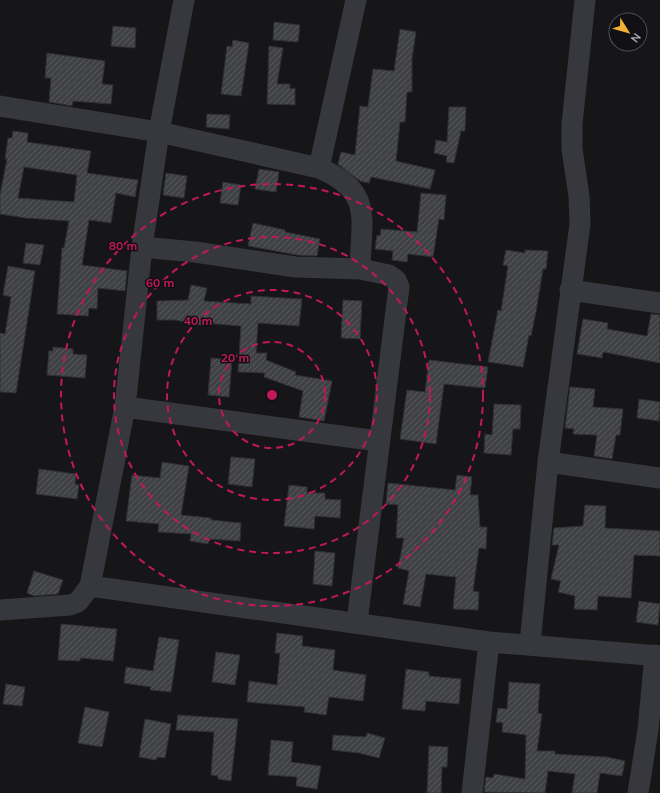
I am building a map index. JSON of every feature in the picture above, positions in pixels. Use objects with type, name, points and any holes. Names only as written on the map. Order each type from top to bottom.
[{"type":"street","points":[[0,610],[70,605],[78,602],[90,586],[125,407],[142,247],[159,132],[184,0]]},
{"type":"street","points":[[319,168],[356,0]]},
{"type":"street","points":[[530,644],[548,462],[580,224],[579,196],[572,149],[572,124],[578,85],[585,1]]},
{"type":"street","points":[[0,106],[159,132],[319,168],[333,174],[353,189],[360,200],[362,211],[360,269]]},
{"type":"street","points":[[142,247],[195,252],[296,267],[360,269],[389,275],[396,280],[399,287],[378,441],[357,622]]},
{"type":"street","points":[[570,290],[660,303]]},
{"type":"street","points":[[125,407],[378,441]]},
{"type":"street","points":[[548,462],[660,478]]},
{"type":"street","points":[[90,586],[357,622],[489,642],[658,655],[638,793]]},
{"type":"street","points":[[472,793],[489,642]]},
{"type":"building","points":[[274,22],[300,25],[298,42],[273,40]]},
{"type":"building","points":[[113,26],[136,28],[135,48],[111,46]]},
{"type":"building","points":[[400,29],[416,32],[412,58],[412,92],[407,92],[405,122],[400,122],[396,161],[435,170],[430,189],[371,177],[369,183],[360,181],[338,164],[341,152],[355,155],[360,106],[368,107],[373,69],[394,71]]},
{"type":"building","points":[[233,40],[249,43],[241,96],[221,94],[227,46],[232,47]]},
{"type":"building","points":[[269,46],[283,48],[277,84],[290,84],[290,89],[295,88],[295,105],[267,104]]},
{"type":"building","points":[[47,53],[105,61],[102,84],[113,85],[111,104],[73,101],[72,106],[49,102],[51,78],[45,78]]},
{"type":"building","points":[[449,107],[466,107],[465,131],[461,131],[454,163],[446,162],[447,156],[434,153],[436,140],[447,142]]},
{"type":"building","points":[[207,114],[230,115],[229,129],[206,127]]},
{"type":"building","points":[[13,131],[28,133],[27,142],[91,151],[87,173],[138,180],[135,197],[116,193],[111,223],[89,220],[82,265],[127,271],[125,291],[98,288],[97,309],[89,308],[88,316],[57,314],[62,248],[64,248],[69,221],[26,218],[0,214],[0,195],[7,159],[5,159],[8,138],[12,138]],"holes":[[[24,167],[77,175],[74,202],[18,198]]]},
{"type":"building","points":[[259,169],[279,172],[276,192],[255,189]]},
{"type":"building","points":[[166,173],[187,176],[184,198],[163,195]]},
{"type":"building","points":[[223,182],[241,185],[238,205],[220,203]]},
{"type":"building","points":[[421,193],[446,195],[444,220],[439,219],[433,257],[408,254],[407,262],[392,260],[393,251],[375,249],[377,235],[380,236],[381,229],[417,232]]},
{"type":"building","points":[[253,223],[285,230],[285,232],[320,239],[317,256],[297,255],[248,246]]},
{"type":"building","points":[[26,243],[44,245],[40,265],[23,263]]},
{"type":"building","points":[[506,250],[525,253],[525,250],[548,251],[546,269],[543,269],[536,312],[531,336],[529,335],[523,367],[488,362],[498,310],[501,311],[508,266],[503,265]]},
{"type":"building","points":[[8,266],[35,271],[16,393],[0,392],[0,333],[5,334],[11,297],[3,295]]},
{"type":"building","points":[[191,285],[207,288],[204,301],[251,304],[251,296],[302,299],[299,326],[258,323],[256,353],[267,353],[266,360],[296,372],[295,375],[332,381],[324,421],[299,417],[303,391],[264,377],[265,373],[238,372],[241,326],[204,323],[204,326],[175,320],[157,320],[157,301],[188,300]]},
{"type":"building","points":[[343,300],[362,301],[360,339],[341,338]]},
{"type":"building","points":[[651,314],[660,315],[660,363],[603,352],[602,358],[577,354],[583,319],[608,323],[607,329],[647,336]]},
{"type":"building","points":[[53,347],[73,349],[73,354],[87,355],[85,378],[47,375],[49,351],[53,351]]},
{"type":"building","points":[[211,358],[232,360],[229,397],[208,395]]},
{"type":"building","points":[[429,360],[488,367],[485,388],[444,384],[436,444],[400,439],[407,390],[425,392]]},
{"type":"building","points":[[570,387],[595,389],[593,407],[623,409],[620,435],[616,435],[612,459],[594,456],[597,435],[573,434],[574,429],[565,428]]},
{"type":"building","points":[[639,399],[660,402],[659,421],[637,418]]},
{"type":"building","points":[[494,404],[521,405],[520,429],[513,429],[511,455],[484,453],[485,434],[492,435]]},
{"type":"building","points":[[231,457],[255,459],[252,487],[228,484]]},
{"type":"building","points":[[162,462],[189,466],[181,515],[241,523],[240,541],[209,539],[208,544],[190,541],[191,534],[158,532],[159,524],[126,521],[132,475],[160,478]]},
{"type":"building","points":[[39,469],[76,474],[75,484],[79,485],[77,499],[36,494]]},
{"type":"building","points":[[457,475],[472,477],[470,495],[478,495],[480,527],[487,527],[486,549],[479,548],[473,591],[479,592],[478,610],[453,609],[456,577],[426,574],[420,607],[403,604],[409,571],[398,568],[404,538],[396,538],[398,505],[386,504],[388,483],[455,490]]},
{"type":"building","points":[[289,485],[307,487],[307,493],[325,493],[325,499],[341,500],[340,518],[315,516],[314,529],[284,526]]},
{"type":"building","points":[[585,505],[606,506],[605,528],[660,531],[660,556],[634,555],[631,598],[598,596],[597,610],[574,609],[575,596],[558,592],[561,581],[551,579],[559,545],[552,545],[554,528],[583,526]]},
{"type":"building","points":[[315,551],[335,553],[332,586],[313,584]]},
{"type":"building","points":[[34,571],[63,580],[58,594],[34,596],[27,593]]},
{"type":"building","points":[[639,601],[660,604],[658,625],[636,622]]},
{"type":"building","points":[[61,624],[117,629],[113,661],[80,658],[80,661],[58,660]]},
{"type":"building","points":[[277,633],[303,636],[302,646],[335,650],[333,670],[366,675],[363,701],[329,697],[326,715],[304,712],[305,707],[247,702],[249,681],[277,685],[280,653],[275,653]]},
{"type":"building","points":[[159,637],[179,640],[171,692],[150,690],[151,687],[124,683],[126,667],[153,671]]},
{"type":"building","points":[[216,652],[240,655],[235,685],[212,682]]},
{"type":"building","points":[[406,669],[429,672],[429,676],[461,679],[459,704],[426,701],[425,711],[402,709]]},
{"type":"building","points":[[509,682],[540,684],[538,713],[542,714],[537,751],[555,751],[555,754],[607,757],[625,761],[622,776],[600,773],[597,793],[572,793],[575,774],[548,771],[545,793],[484,792],[486,777],[493,778],[494,774],[525,779],[526,735],[502,732],[503,723],[496,722],[498,708],[507,709]]},
{"type":"building","points":[[6,684],[25,687],[22,706],[3,704]]},
{"type":"building","points":[[85,707],[109,712],[102,747],[78,743]]},
{"type":"building","points":[[178,715],[238,719],[231,781],[218,779],[218,776],[211,775],[214,732],[176,730]]},
{"type":"building","points":[[145,719],[171,724],[165,758],[157,757],[156,760],[139,757]]},
{"type":"building","points":[[367,733],[385,738],[379,758],[359,753],[332,750],[333,735],[366,737]]},
{"type":"building","points":[[271,740],[293,742],[291,762],[321,766],[317,789],[296,786],[297,777],[268,775]]},
{"type":"building","points":[[429,746],[448,747],[447,767],[442,767],[441,793],[427,793]]}]
